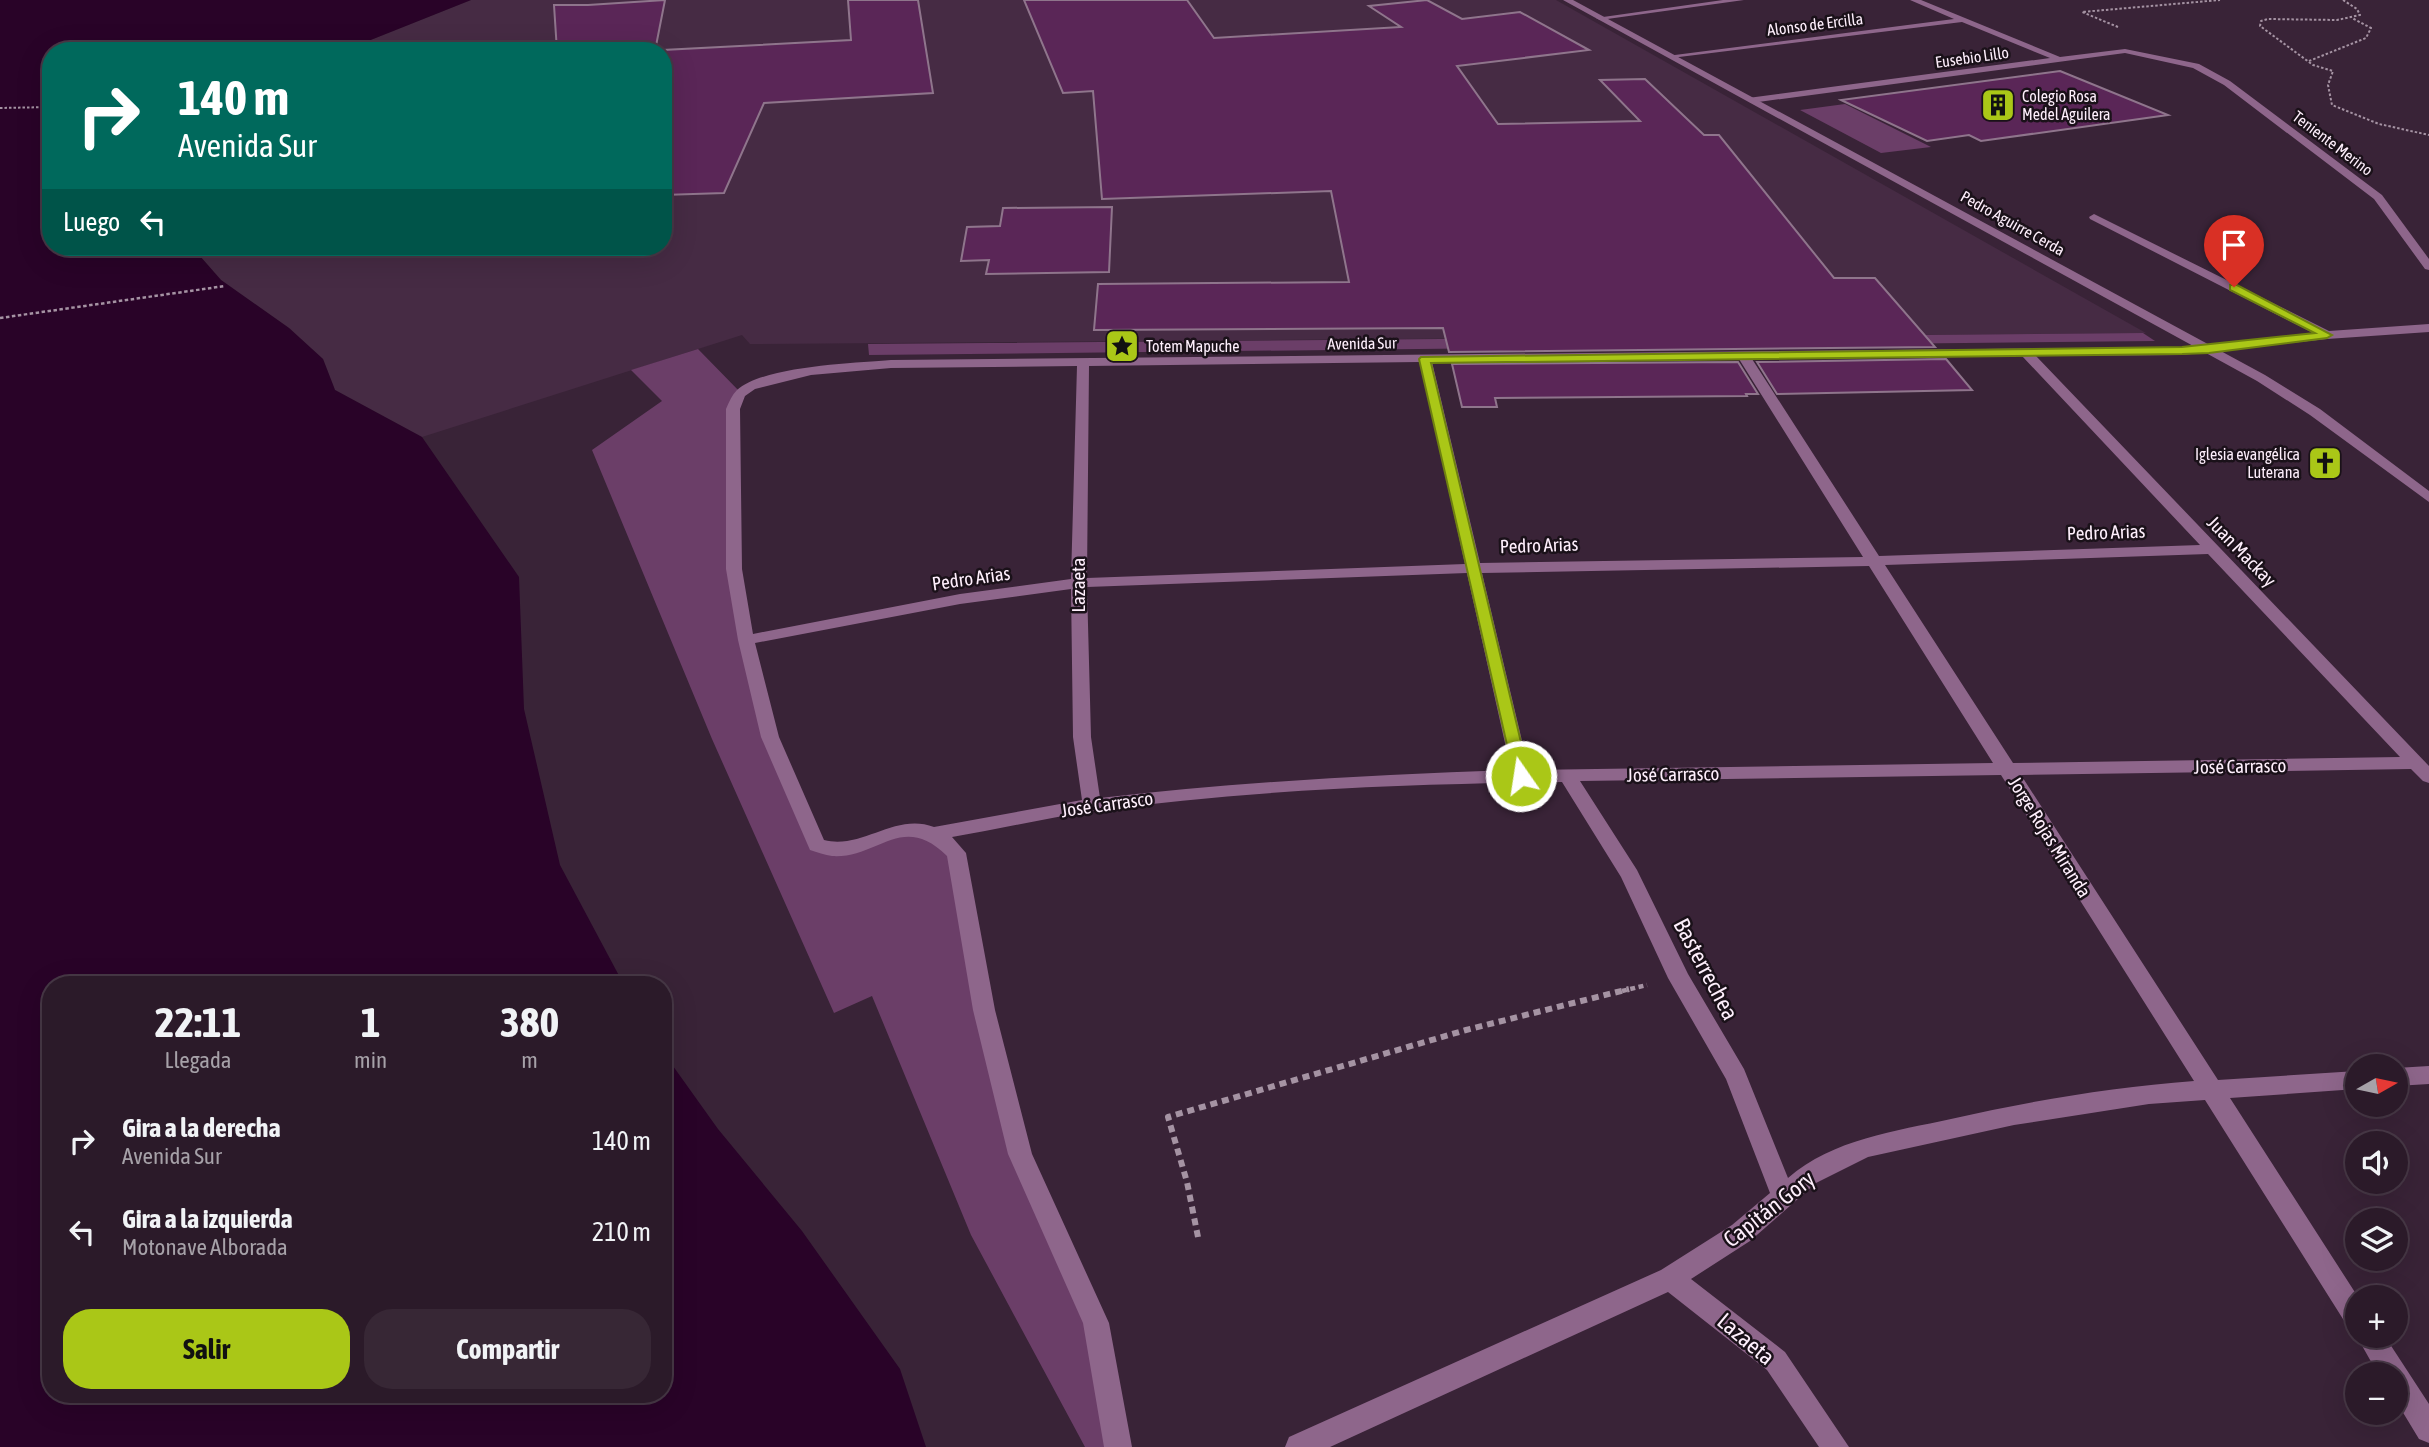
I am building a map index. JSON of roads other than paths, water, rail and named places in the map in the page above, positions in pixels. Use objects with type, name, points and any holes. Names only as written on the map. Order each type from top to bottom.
[{"type":"street","name":"Pedro Aguirre Cerda","points":[[1567,0],[2209,350],[2315,412],[2429,498]]},
{"type":"street","points":[[1600,18],[1740,0]]},
{"type":"street","points":[[1914,0],[2060,59]]},
{"type":"street","name":"Alonso de Ercilla","points":[[1671,56],[1963,20]]},
{"type":"street","name":"Eusebio Lillo","points":[[1751,100],[2125,51],[2196,66]]},
{"type":"street","name":"Teniente Merino","points":[[2196,66],[2227,83],[2378,197],[2429,267]]},
{"type":"street","points":[[2094,217],[2327,335]]},
{"type":"street","name":"Avenida Sur","points":[[746,640],[734,569],[733,409],[741,393],[758,384],[814,371],[868,365],[2209,350],[2327,335],[2429,328]]},
{"type":"street","name":"Juan Mackay","points":[[2026,353],[2423,770]]},
{"type":"street","name":"Jorge Rojas Miranda","points":[[1744,357],[2345,1299]]},
{"type":"street","points":[[1425,359],[1521,776]]},
{"type":"street","name":"Lazaeta","points":[[1083,363],[1077,583],[1080,736],[1083,768],[1092,805]]},
{"type":"street","name":"Pedro Arias","points":[[746,640],[960,599],[1042,590],[1077,583],[1511,566],[1876,561],[2213,549]]},
{"type":"street","name":"José Carrasco","points":[[746,640],[770,737],[817,845],[823,848],[843,849],[887,832],[914,830],[933,834],[1092,805],[1308,784],[1567,775],[2007,769],[2423,770]]},
{"type":"street","name":"Basterrechea","points":[[1567,775],[1630,875],[1679,978],[1736,1076],[1783,1196]]},
{"type":"street","points":[[933,834],[944,839],[956,853],[984,1010],[1020,1154],[1096,1323],[1118,1447]]},
{"type":"street","points":[[2408,1076],[2429,1075]]},
{"type":"street","name":"Capitán Gory","points":[[1299,1447],[1670,1278],[1741,1233],[1808,1175],[1837,1159],[1892,1139],[2014,1115],[2149,1094],[2345,1081]]},
{"type":"street","name":"Lazaeta","points":[[1670,1278],[1776,1361],[1835,1447]]},
{"type":"street","points":[[2408,1396],[2429,1429]]},
{"type":"place","name":"Colegio Rosa Medel Aguilera","points":[[1998,105]]},
{"type":"place","name":"Totem Mapuche","points":[[1122,346]]},
{"type":"place","name":"Iglesia evangélica Luterana","points":[[2325,463]]}]
